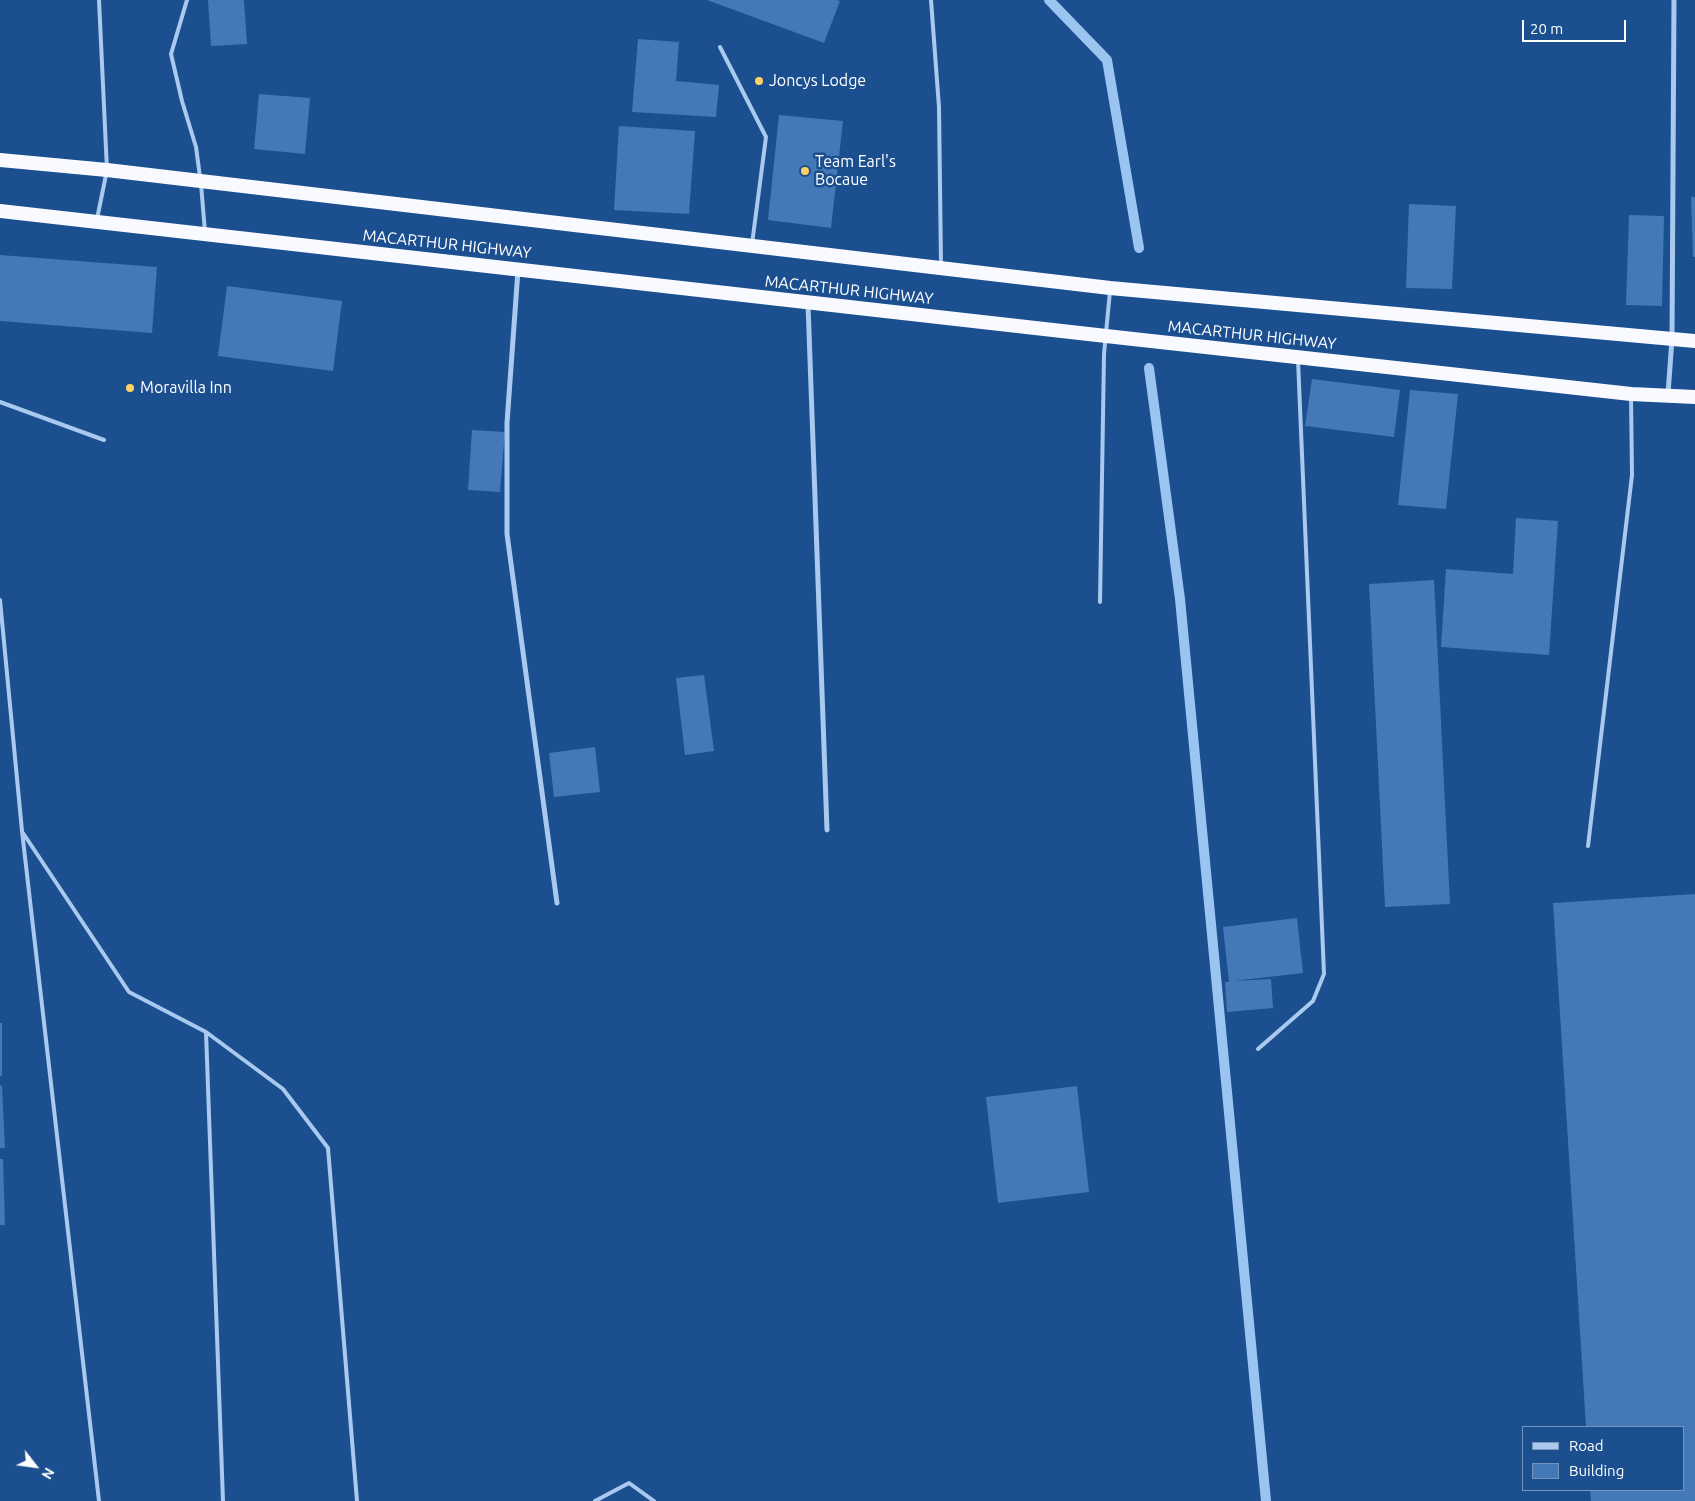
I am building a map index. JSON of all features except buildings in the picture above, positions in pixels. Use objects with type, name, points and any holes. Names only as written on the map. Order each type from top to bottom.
[{"type":"highway","name":"MACARTHUR HIGHWAY","points":[[0,160],[107,170],[1110,288],[1695,341]]},
{"type":"highway","name":"MACARTHUR HIGHWAY","points":[[0,211],[808,304],[1631,394],[1695,397]]},
{"type":"street","points":[[1668,397],[1672,339],[1674,0]]},
{"type":"street","points":[[518,270],[507,423],[507,534],[556,903]]},
{"type":"street","points":[[808,304],[827,830]]},
{"type":"lane","points":[[97,222],[107,170],[99,0]]},
{"type":"lane","points":[[187,0],[171,54],[182,102],[196,147],[205,234]]},
{"type":"lane","points":[[930,0],[938,107],[941,268]]},
{"type":"lane","points":[[720,47],[766,137],[752,246]]},
{"type":"lane","points":[[1100,602],[1106,336],[1110,288]]},
{"type":"lane","points":[[1258,1049],[1313,1001],[1324,974],[1298,357]]},
{"type":"lane","points":[[1588,846],[1632,475],[1631,394]]},
{"type":"lane","points":[[0,402],[104,440]]},
{"type":"lane","points":[[0,600],[22,831],[99,1501]]},
{"type":"lane","points":[[22,831],[129,992],[206,1032],[283,1089],[328,1148],[357,1501]]},
{"type":"lane","points":[[206,1032],[223,1501]]},
{"type":"lane","points":[[595,1501],[629,1484],[654,1501]]},
{"type":"waterway","points":[[1049,0],[1107,60],[1139,248]]},
{"type":"waterway","points":[[1149,368],[1180,599],[1266,1501]]},
{"type":"place","name":"Joncys Lodge","points":[[759,81]]},
{"type":"place","name":"Team Earl's Bocaue","points":[[805,171]]},
{"type":"place","name":"Moravilla Inn","points":[[130,388]]}]
